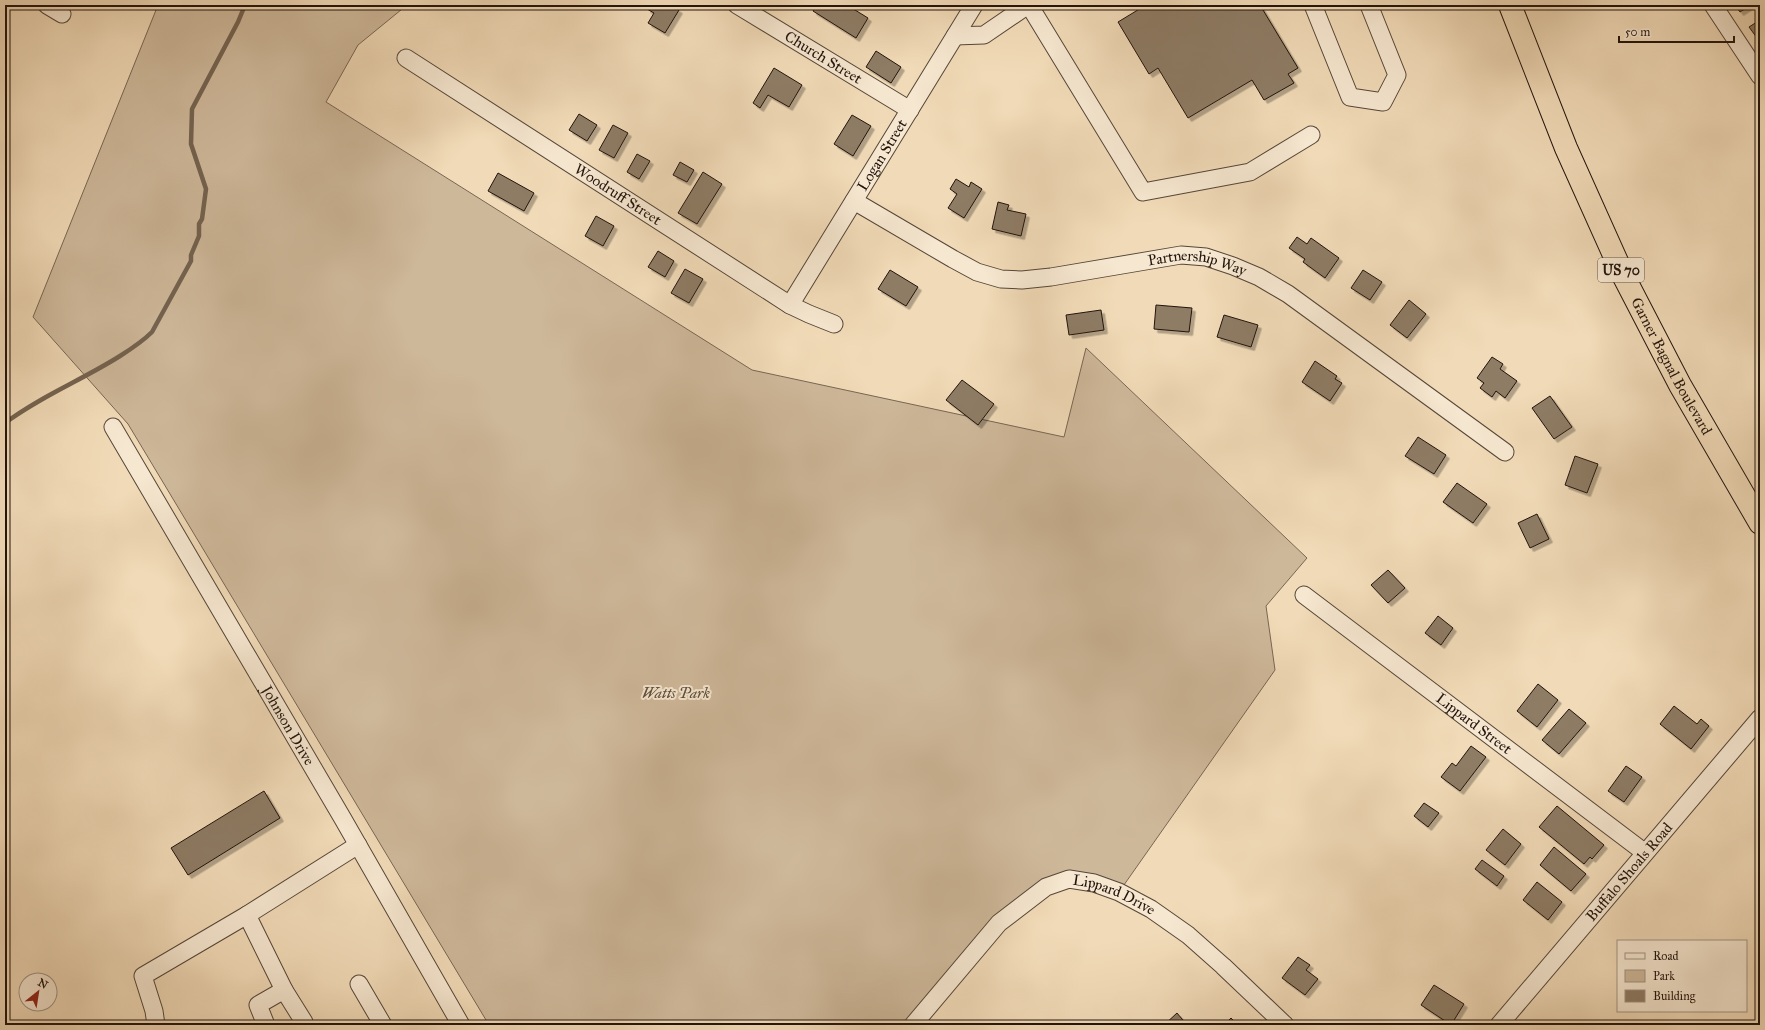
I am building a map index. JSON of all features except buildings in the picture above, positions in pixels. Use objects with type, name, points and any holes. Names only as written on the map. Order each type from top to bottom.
[{"type":"highway","name":"Garner Bagnal Boulevard","points":[[1510,5],[1566,148],[1624,275],[1680,385],[1760,523]]},
{"type":"street","points":[[47,5],[62,14]]},
{"type":"street","name":"Church Street","points":[[737,5],[910,110]]},
{"type":"street","name":"Logan Street","points":[[790,305],[974,5]]},
{"type":"street","points":[[955,36],[984,35],[1028,5],[1144,192],[1250,172],[1311,135]]},
{"type":"street","points":[[1313,5],[1350,97],[1383,102],[1397,76],[1369,5]]},
{"type":"street","points":[[1713,5],[1760,76]]},
{"type":"street","name":"Woodruff Street","points":[[406,58],[790,305],[834,324]]},
{"type":"street","name":"Partnership Way","points":[[854,201],[977,272],[1002,279],[1022,280],[1051,277],[1181,254],[1206,257],[1233,266],[1259,277],[1288,294],[1505,452]]},
{"type":"street","name":"Johnson Drive","points":[[113,427],[358,845],[461,1025]]},
{"type":"street","name":"Lippard Street","points":[[1304,595],[1644,852]]},
{"type":"street","name":"Buffalo Shoals Road","points":[[1498,1025],[1644,852],[1760,718]]},
{"type":"street","points":[[156,1025],[154,1011],[143,976],[358,845]]},
{"type":"street","name":"Lippard Drive","points":[[913,1025],[1000,923],[1046,887],[1069,879],[1094,882],[1119,892],[1151,909],[1188,935],[1285,1025]]},
{"type":"street","points":[[247,914],[263,944],[284,990],[304,1022]]},
{"type":"street","points":[[359,984],[383,1025]]},
{"type":"street","points":[[266,1025],[258,1004],[284,990]]},
{"type":"green space","name":"Watts Park","points":[[158,5],[407,5],[358,45],[326,102],[752,370],[1064,437],[1086,348],[1307,558],[1266,606],[1275,670],[1119,892],[1069,879],[1027,900],[913,1025],[489,1025],[128,424],[33,317]]},
{"type":"waterway","points":[[5,423],[47,396],[120,356],[152,332],[191,261],[191,255],[199,236],[199,224],[202,219],[206,189],[191,144],[192,109],[238,22],[245,5]]}]
